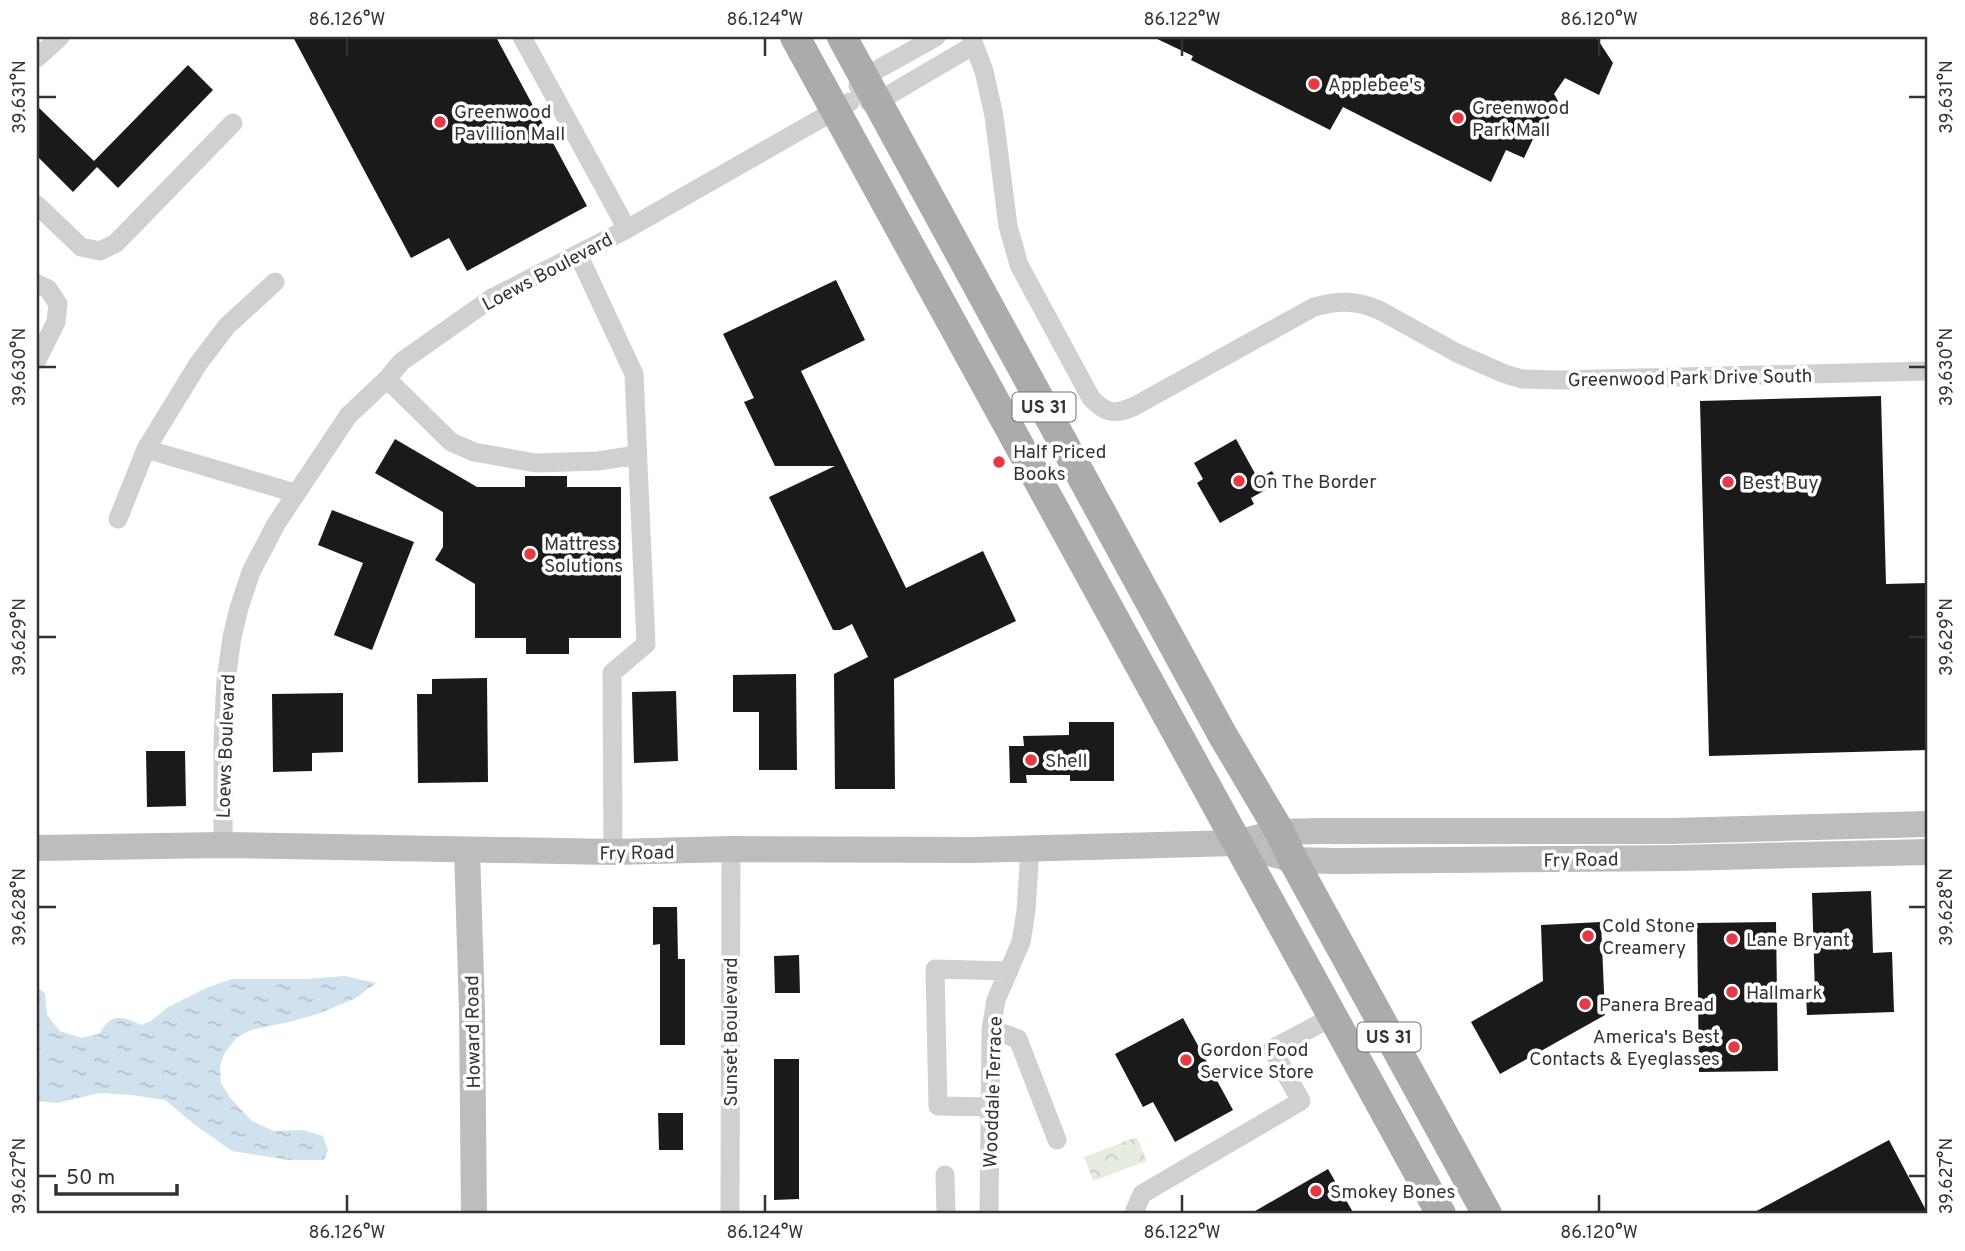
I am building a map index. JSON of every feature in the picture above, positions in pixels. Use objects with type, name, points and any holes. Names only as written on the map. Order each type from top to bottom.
[{"type":"main road","name":"US 31","points":[[795,37],[857,98],[1280,832],[1486,1214]]},
{"type":"main road","name":"US 31","points":[[842,37],[857,98],[1237,843],[1441,1214]]},
{"type":"street","points":[[37,58],[60,37]]},
{"type":"street","name":"Loews Boulevard","points":[[522,37],[627,229]]},
{"type":"street","points":[[857,98],[936,37]]},
{"type":"street","points":[[857,98],[973,41]]},
{"type":"street","name":"Greenwood Park Drive South","points":[[973,41],[984,71],[994,116],[1007,226],[1019,265],[1091,398],[1104,410],[1118,412],[1129,409],[1314,307],[1328,303],[1365,303],[1457,353],[1522,379],[1928,371]]},
{"type":"street","name":"Loews Boulevard","points":[[223,845],[223,740],[226,680],[232,637],[251,572],[276,524],[348,416],[401,362],[492,298],[627,229],[857,98]]},
{"type":"street","points":[[37,205],[81,247],[100,251],[116,243],[233,123]]},
{"type":"street","points":[[578,254],[634,374],[646,644],[612,673],[612,852]]},
{"type":"street","points":[[118,519],[146,449],[198,364],[227,326],[275,282]]},
{"type":"street","points":[[37,284],[48,289],[58,304],[56,322],[37,360]]},
{"type":"street","points":[[387,379],[451,442],[474,452],[536,463],[598,461],[637,455]]},
{"type":"street","points":[[146,449],[295,493]]},
{"type":"street","name":"Fry Road","points":[[37,848],[223,845],[612,852],[731,849],[1030,849],[1237,843],[1280,832],[1672,831],[1928,824]]},
{"type":"street","name":"Fry Road","points":[[1237,843],[1293,860],[1626,859],[1928,852]]},
{"type":"street","name":"Sunset Boulevard","points":[[730,1214],[731,849]]},
{"type":"street","name":"Wooddale Terrace","points":[[989,1214],[991,1029],[996,1000],[1021,942],[1030,849]]},
{"type":"street","name":"Howard Road","points":[[467,850],[474,1214]]},
{"type":"street","points":[[990,1107],[938,1106],[935,969],[1009,971]]},
{"type":"street","points":[[1137,1214],[1135,1210],[1142,1194],[1301,1101],[1272,1049],[1332,1017]]},
{"type":"street","points":[[991,1029],[1018,1039],[1057,1140]]},
{"type":"street","points":[[945,1175],[946,1214]]},
{"type":"green space","points":[[1137,1137],[1147,1161],[1093,1181],[1084,1157]]},
{"type":"water","points":[[345,976],[376,983],[356,998],[318,1014],[251,1030],[236,1038],[224,1054],[220,1067],[221,1083],[231,1099],[252,1121],[274,1131],[303,1130],[323,1136],[328,1150],[324,1160],[289,1160],[232,1151],[165,1100],[100,1093],[57,1103],[37,1101],[37,987],[45,993],[47,1015],[60,1031],[82,1038],[99,1034],[112,1019],[128,1019],[141,1025],[151,1021],[168,1007],[206,988],[232,979]]},
{"type":"building","name":"Greenwood Pavillion Mall","points":[[293,37],[496,37],[587,206],[467,271],[449,238],[411,258]]},
{"type":"building","name":"Greenwood Park Mall","points":[[1153,37],[1596,37],[1613,63],[1599,95],[1565,78],[1554,94],[1558,101],[1539,138],[1533,139],[1524,158],[1506,150],[1491,182],[1343,107],[1330,130],[1191,60],[1193,56]]},
{"type":"building","points":[[188,65],[213,90],[118,188],[97,167],[73,192],[37,156],[37,106],[94,161]]},
{"type":"building","points":[[836,280],[865,340],[801,371],[906,588],[983,551],[1016,621],[894,679],[895,789],[835,789],[834,674],[868,657],[852,624],[840,630],[833,630],[769,497],[835,466],[775,466],[744,402],[754,398],[723,334]]},
{"type":"building","points":[[1881,396],[1886,584],[1928,583],[1928,750],[1709,756],[1700,401]]},
{"type":"building","name":"Mattress Solutions","points":[[395,439],[477,487],[525,487],[525,476],[567,476],[567,487],[621,487],[621,638],[569,638],[569,654],[526,654],[526,638],[475,638],[475,584],[435,560],[443,547],[443,512],[375,473]]},
{"type":"building","name":"On The Border","points":[[1236,439],[1258,479],[1272,471],[1278,483],[1251,498],[1254,504],[1220,523],[1197,483],[1203,479],[1194,463]]},
{"type":"building","points":[[332,510],[414,542],[372,650],[334,635],[363,563],[318,545]]},
{"type":"building","points":[[796,674],[797,770],[759,770],[759,712],[733,712],[733,675]]},
{"type":"building","points":[[487,678],[488,782],[418,783],[417,694],[432,694],[432,679]]},
{"type":"building","points":[[676,691],[678,761],[634,763],[632,692]]},
{"type":"building","points":[[343,693],[343,752],[312,753],[312,771],[273,772],[272,694]]},
{"type":"building","points":[[1069,722],[1114,722],[1114,781],[1070,781],[1070,775],[1026,775],[1027,783],[1010,783],[1009,746],[1024,746],[1023,736],[1069,735]]},
{"type":"building","points":[[146,751],[185,751],[186,806],[147,807]]},
{"type":"building","points":[[1871,891],[1873,953],[1892,952],[1894,1012],[1807,1015],[1806,995],[1815,995],[1812,893]]},
{"type":"building","points":[[653,907],[677,907],[678,959],[685,959],[685,1045],[660,1045],[660,944],[653,945]]},
{"type":"building","points":[[1601,922],[1605,1015],[1500,1074],[1471,1022],[1543,981],[1541,925]]},
{"type":"building","points":[[1776,922],[1778,1071],[1699,1072],[1697,923]]},
{"type":"building","points":[[799,955],[800,993],[775,993],[774,956]]},
{"type":"building","points":[[1183,1018],[1233,1110],[1175,1142],[1153,1102],[1143,1107],[1115,1054]]},
{"type":"building","points":[[774,1059],[799,1059],[799,1199],[774,1200]]},
{"type":"building","points":[[658,1113],[683,1113],[683,1150],[659,1150]]},
{"type":"building","points":[[1889,1140],[1928,1214],[1751,1214]]},
{"type":"building","name":"Smokey Bones","points":[[1328,1169],[1354,1214],[1250,1214]]},
{"type":"place","name":"Applebee's","points":[[1314,84]]},
{"type":"place","name":"Greenwood Park Mall","points":[[1458,118]]},
{"type":"place","name":"Greenwood Pavillion Mall","points":[[440,122]]},
{"type":"place","name":"Half Priced Books","points":[[999,462]]},
{"type":"place","name":"On The Border","points":[[1239,481]]},
{"type":"place","name":"Best Buy","points":[[1728,482]]},
{"type":"place","name":"Mattress Solutions","points":[[530,554]]},
{"type":"place","name":"Shell","points":[[1031,760]]},
{"type":"place","name":"Cold Stone Creamery","points":[[1588,936]]},
{"type":"place","name":"Lane Bryant","points":[[1732,939]]},
{"type":"place","name":"Hallmark","points":[[1732,992]]},
{"type":"place","name":"Panera Bread","points":[[1585,1004]]},
{"type":"place","name":"America's Best Contacts & Eyeglasses","points":[[1734,1047]]},
{"type":"place","name":"Gordon Food Service Store","points":[[1186,1060]]},
{"type":"place","name":"Smokey Bones","points":[[1316,1191]]}]
